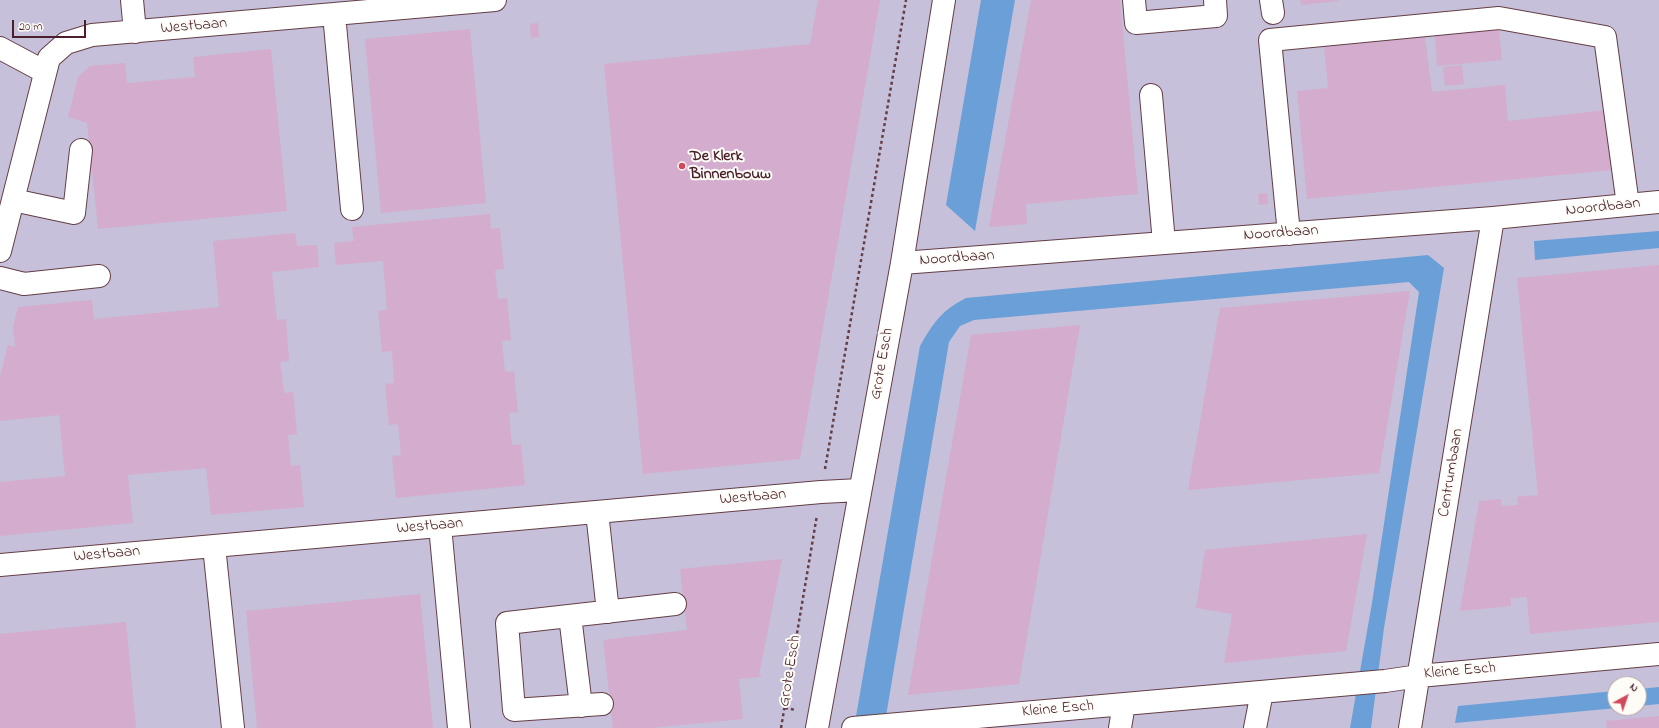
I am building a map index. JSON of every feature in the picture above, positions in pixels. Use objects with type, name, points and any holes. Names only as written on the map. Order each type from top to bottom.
[{"type":"street","points":[[132,0],[135,32]]},
{"type":"street","name":"Westbaan","points":[[0,251],[49,58],[66,43],[92,35],[135,32],[336,9],[495,0]]},
{"type":"street","name":"Grote Esch","points":[[817,728],[902,263],[944,0]]},
{"type":"street","points":[[1134,0],[1136,23],[1216,16],[1215,0]]},
{"type":"street","points":[[336,9],[352,209]]},
{"type":"street","points":[[1289,234],[1270,40],[1499,18],[1605,37],[1628,205]]},
{"type":"street","points":[[0,47],[45,72]]},
{"type":"street","points":[[1150,96],[1164,243]]},
{"type":"street","points":[[13,200],[74,213],[81,150]]},
{"type":"street","name":"Noordbaan","points":[[902,263],[1493,218],[1659,202]]},
{"type":"street","name":"Centrumbaan","points":[[1410,728],[1493,218]]},
{"type":"street","points":[[0,278],[24,284],[99,276]]},
{"type":"street","name":"Westbaan","points":[[0,565],[821,492],[860,490]]},
{"type":"street","points":[[597,512],[608,612]]},
{"type":"street","points":[[440,526],[459,728]]},
{"type":"street","points":[[214,546],[233,728]]},
{"type":"street","points":[[602,704],[514,710],[507,623],[675,604]]},
{"type":"street","points":[[570,616],[581,706]]},
{"type":"street","name":"Kleine Esch","points":[[853,728],[1385,681],[1419,676],[1659,654]]},
{"type":"street","points":[[1255,728],[1262,692]]},
{"type":"street","points":[[1120,728],[1124,704]]},
{"type":"path","name":"Grote Esch","points":[[782,728],[906,0]]},
{"type":"shaded area","points":[[0,0],[1659,0],[1659,728],[0,728]]},
{"type":"water","points":[[981,0],[1015,0],[975,231],[946,205]]},
{"type":"water","points":[[1659,231],[1659,248],[1535,260],[1534,241]]},
{"type":"water","points":[[1428,255],[1444,268],[1384,628],[1371,728],[1350,728],[1372,603],[1419,292],[1409,282],[974,320],[960,326],[949,342],[884,728],[854,728],[920,346],[934,324],[950,308],[966,298]]},
{"type":"water","points":[[1659,687],[1659,704],[1647,705],[1647,688]]},
{"type":"water","points":[[1607,692],[1607,709],[1455,723],[1458,706]]},
{"type":"building","points":[[818,0],[880,0],[800,459],[643,474],[604,64],[810,44]]},
{"type":"building","points":[[1031,0],[1120,0],[1138,194],[1026,204],[1027,224],[989,227]]},
{"type":"building","points":[[1300,0],[1338,0],[1338,1],[1301,5]]},
{"type":"building","points":[[538,23],[539,37],[531,38],[530,24]]},
{"type":"building","points":[[470,29],[486,203],[381,213],[365,39]]},
{"type":"building","points":[[1499,30],[1502,60],[1437,66],[1435,36]]},
{"type":"building","points":[[1425,37],[1432,92],[1505,85],[1508,121],[1607,110],[1613,170],[1307,199],[1297,91],[1328,88],[1324,47]]},
{"type":"building","points":[[271,49],[287,211],[98,229],[87,123],[68,117],[78,77],[90,66],[125,63],[127,83],[195,77],[193,57]]},
{"type":"building","points":[[1462,65],[1464,84],[1445,86],[1443,67]]},
{"type":"building","points":[[1267,193],[1268,204],[1259,205],[1258,194]]},
{"type":"building","points":[[490,214],[491,229],[500,228],[504,269],[495,270],[498,299],[507,298],[511,340],[502,341],[505,372],[514,371],[518,412],[509,413],[512,445],[521,444],[525,485],[396,498],[392,456],[401,455],[398,424],[389,425],[385,384],[394,383],[392,351],[382,352],[378,311],[387,310],[383,261],[336,265],[334,243],[354,241],[352,227]]},
{"type":"building","points":[[295,233],[297,246],[317,245],[319,267],[272,272],[277,320],[286,319],[289,361],[280,362],[284,393],[293,392],[297,434],[288,435],[291,466],[300,465],[304,507],[211,515],[206,468],[128,475],[133,523],[0,536],[0,482],[65,476],[59,415],[0,421],[0,377],[8,345],[15,347],[13,327],[18,307],[92,300],[94,319],[219,307],[213,241]]},
{"type":"building","points":[[1659,265],[1659,622],[1530,634],[1527,597],[1511,598],[1511,606],[1460,611],[1479,501],[1501,499],[1501,506],[1518,505],[1517,497],[1538,495],[1517,278]]},
{"type":"building","points":[[1410,291],[1379,473],[1188,490],[1220,308]]},
{"type":"building","points":[[1080,325],[1019,684],[908,695],[971,335]]},
{"type":"building","points":[[1367,534],[1346,651],[1224,663],[1232,614],[1196,608],[1205,550]]},
{"type":"building","points":[[782,559],[759,675],[761,675],[761,677],[739,679],[743,719],[650,728],[613,728],[603,640],[687,630],[680,569]]},
{"type":"building","points":[[420,594],[433,728],[257,728],[246,611]]},
{"type":"building","points":[[126,622],[136,728],[0,728],[0,634]]},
{"type":"building","points":[[1659,716],[1659,728],[1607,728],[1606,721]]},
{"type":"place","name":"De Klerk Binnenbouw","points":[[682,166]]}]
